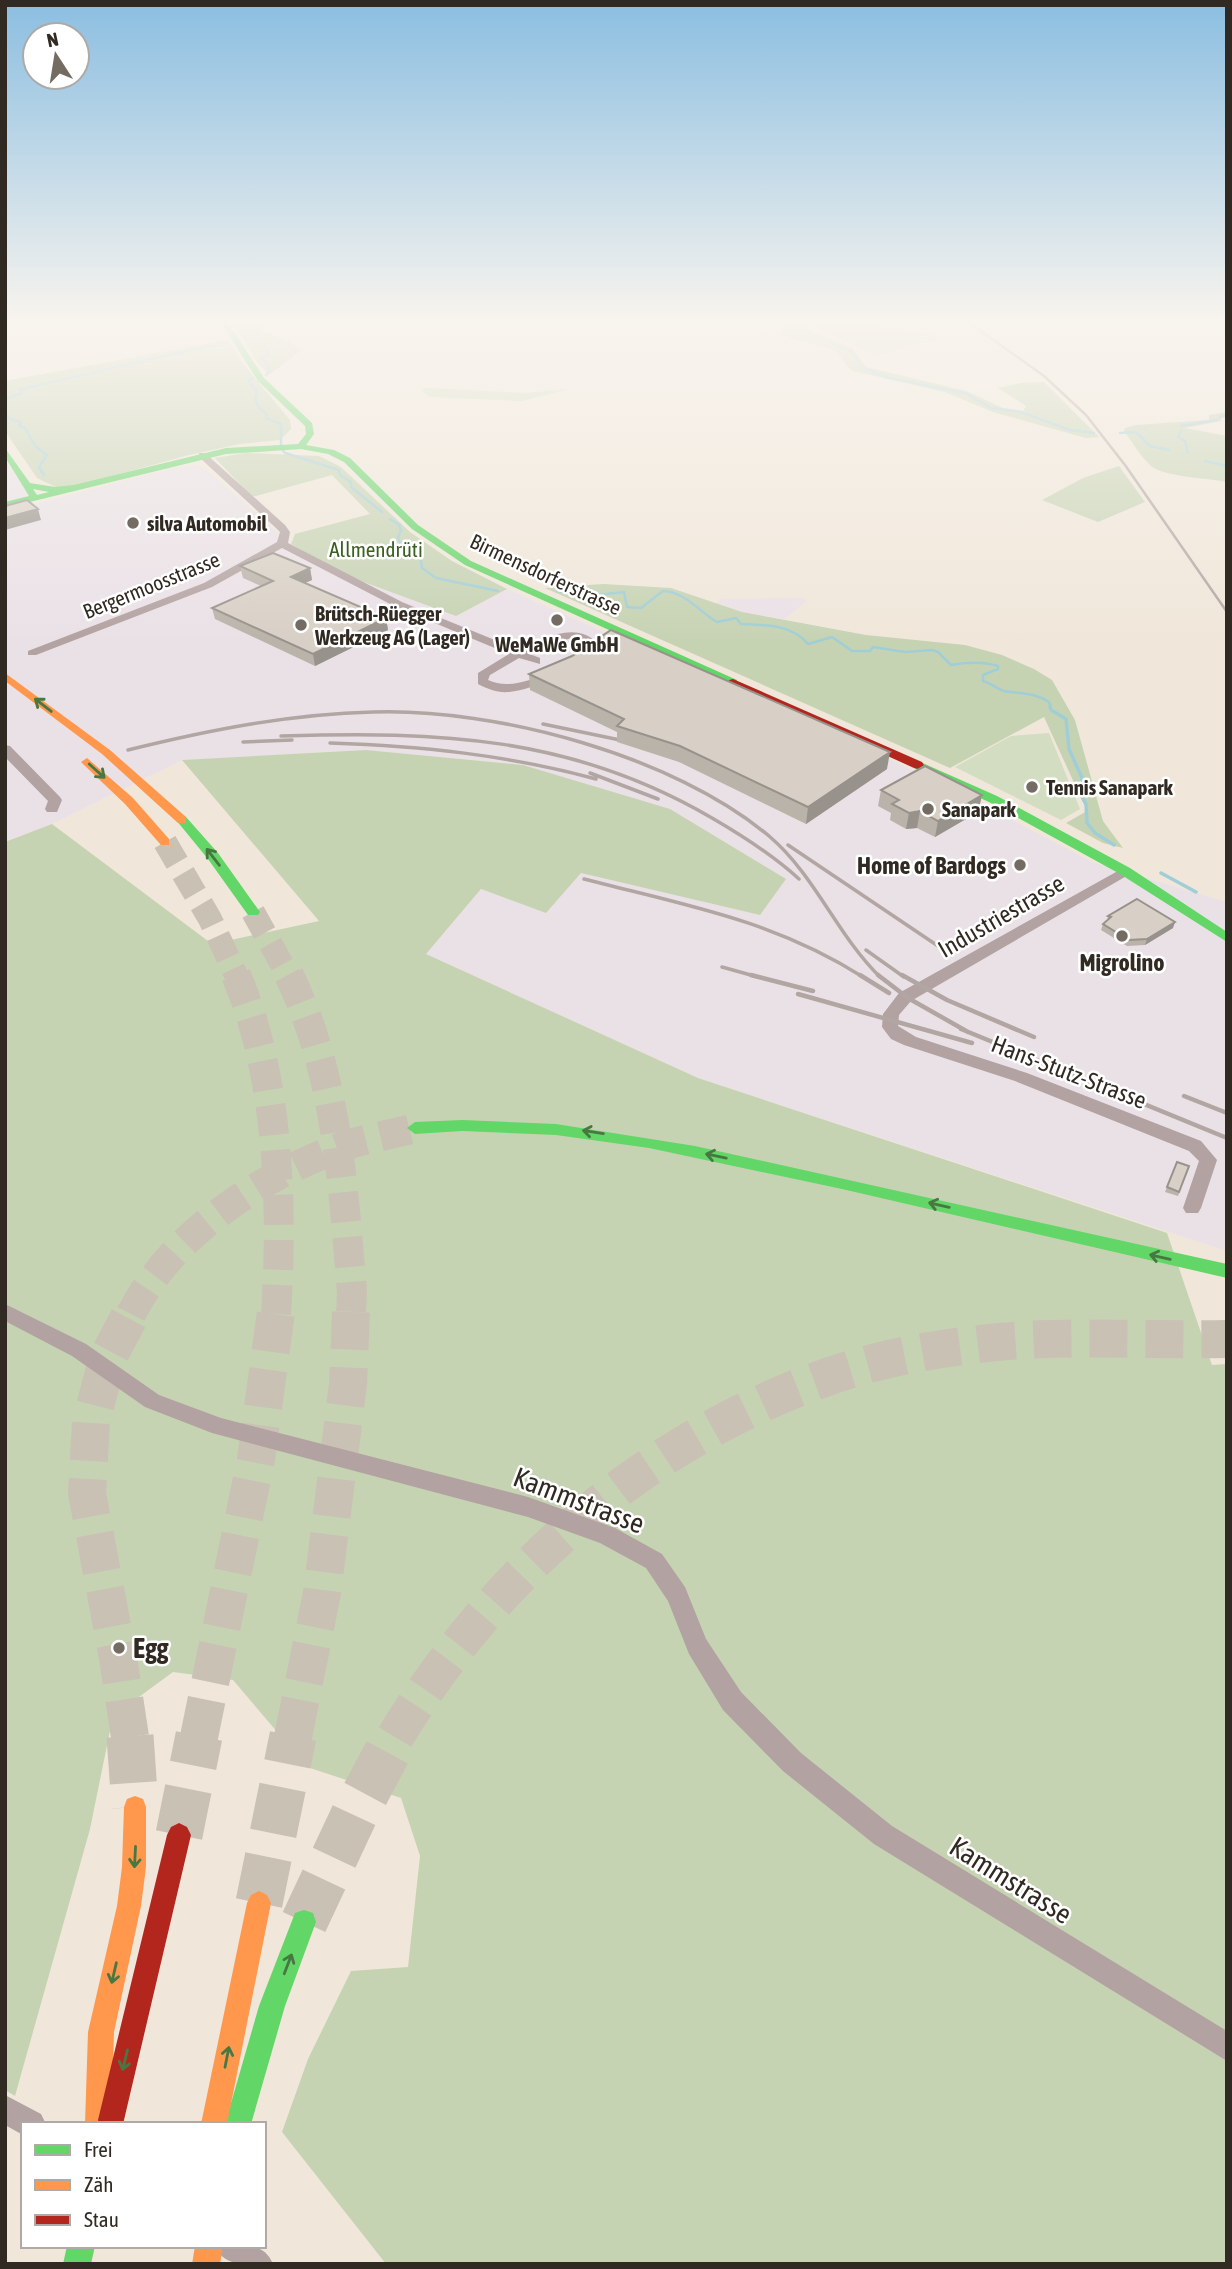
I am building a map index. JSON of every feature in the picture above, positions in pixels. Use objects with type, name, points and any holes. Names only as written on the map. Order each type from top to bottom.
[{"type":"main road","points":[[297,445],[310,434],[310,430]]},
{"type":"main road","name":"Birmensdorferstrasse","points":[[5,505],[31,492],[85,487],[171,463],[207,460],[273,445],[297,445],[331,452],[347,460],[424,534],[489,574],[939,773],[1040,822],[1125,871],[1227,938]]},
{"type":"main road","points":[[5,450],[31,492]]},
{"type":"main road","points":[[5,676],[147,787],[215,858],[253,912]]},
{"type":"main road","points":[[5,696],[29,715]]},
{"type":"main road","points":[[79,755],[129,801],[165,842]]},
{"type":"main road","points":[[415,1128],[501,1123],[607,1134],[868,1188],[1227,1271]]},
{"type":"main road","points":[[98,2122],[101,2032],[129,1906],[134,1867],[135,1807]]},
{"type":"main road","points":[[110,2122],[179,1835]]},
{"type":"main road","points":[[214,2122],[258,1903]]},
{"type":"main road","points":[[239,2122],[272,2006],[304,1922]]},
{"type":"street","points":[[207,460],[281,527],[285,532],[282,544],[375,593],[536,661]]},
{"type":"street","name":"Bergermoosstrasse","points":[[32,653],[208,585],[282,544]]},
{"type":"street","points":[[570,634],[587,638],[595,647],[519,687],[492,688],[482,681],[484,673],[513,659],[516,653],[570,634]]},
{"type":"street","points":[[5,749],[55,800],[51,809]]},
{"type":"street","name":"Industriestrasse","points":[[900,1001],[1125,871]]},
{"type":"street","name":"Hans-Stutz-Strasse","points":[[900,1001],[889,1019],[890,1027],[897,1035],[1021,1077],[1202,1150],[1208,1160],[1192,1208]]},
{"type":"street","name":"Kammstrasse","points":[[5,1312],[79,1350],[152,1401],[219,1426],[528,1507],[607,1535],[654,1561],[677,1595],[697,1646],[732,1701],[792,1762],[883,1835],[1227,2047]]},
{"type":"street","points":[[5,2109],[28,2122]]},
{"type":"street","points":[[233,2248],[258,2264]]},
{"type":"shaded area","points":[[5,460],[35,504],[168,469],[194,465],[205,468],[291,544],[342,574],[456,616],[507,589],[938,781],[1092,862],[1227,902],[1227,1251],[698,1078],[426,954],[481,889],[546,913],[581,873],[760,915],[523,765],[366,750],[182,760],[52,824],[5,842]]},
{"type":"shaded area","points":[[802,598],[807,601],[784,619],[742,612],[716,603],[722,599]]},
{"type":"green space","points":[[290,430],[280,440],[240,444],[189,455],[76,486],[58,488],[37,478],[5,431]]},
{"type":"green space","points":[[1057,430],[1092,430],[1099,437],[1086,438]]},
{"type":"green space","points":[[1195,430],[1227,436],[1227,482],[1157,470],[1144,458],[1124,431]]},
{"type":"green space","name":"Allmendrüti","points":[[246,453],[319,456],[341,467],[410,532],[452,561],[507,589],[456,616],[342,574],[291,544],[295,534],[370,514],[332,475],[252,497],[215,458]]},
{"type":"green space","points":[[1119,466],[1145,502],[1098,522],[1042,500],[1083,478]]},
{"type":"green space","points":[[603,584],[671,588],[742,612],[866,635],[965,645],[1002,655],[1034,669],[1052,680],[1075,720],[1103,821],[1123,848],[1103,843],[1066,823],[1087,811],[1044,717],[950,768],[545,588]]},
{"type":"green space","name":"Tennis Sanapark","points":[[1049,733],[1080,809],[1061,820],[955,767],[1011,736]]},
{"type":"green space","points":[[366,750],[523,765],[670,809],[786,879],[760,915],[581,873],[546,913],[481,889],[426,954],[698,1078],[1167,1233],[1212,1365],[1227,1364],[1227,2264],[386,2264],[282,2132],[308,2059],[351,1971],[408,1967],[420,1856],[401,1798],[307,1767],[233,1680],[173,1672],[113,1716],[90,1829],[15,2096],[5,2090],[5,842],[52,824],[212,944],[319,921],[182,760]]},
{"type":"building","points":[[27,500],[38,509],[5,518],[5,506]]},
{"type":"building","name":"Brütsch-Rüegger Werkzeug AG (Lager)","points":[[273,553],[310,568],[291,577],[386,618],[313,654],[212,608],[273,581],[240,566]]},
{"type":"building","points":[[611,630],[890,752],[808,807],[680,746],[617,726],[624,719],[529,674],[572,656]]},
{"type":"building","points":[[925,766],[982,795],[938,821],[920,811],[909,813],[892,804],[899,800],[881,790]]},
{"type":"building","points":[[1137,899],[1175,922],[1147,939],[1129,940],[1103,924],[1111,917],[1108,916]]},
{"type":"building","points":[[1177,1162],[1189,1166],[1179,1192],[1167,1187]]},
{"type":"waterway","points":[[26,430],[35,446],[47,455],[39,467],[44,475]]},
{"type":"waterway","points":[[281,430],[281,448],[285,453],[339,470],[340,475],[351,482],[351,487],[382,512]]},
{"type":"waterway","points":[[1070,430],[1094,433]]},
{"type":"waterway","points":[[1181,431],[1178,437],[1185,441],[1188,452]]},
{"type":"waterway","points":[[1120,433],[1136,432],[1150,446],[1169,450]]},
{"type":"waterway","points":[[1205,461],[1227,466]]},
{"type":"waterway","points":[[390,519],[399,525],[401,531],[398,537],[401,546],[420,554],[422,568],[436,578],[498,591]]},
{"type":"waterway","points":[[557,591],[589,596],[624,592],[627,607],[641,608],[663,591],[671,592],[685,598],[717,622],[736,618],[741,624],[786,629],[808,644],[832,637],[852,651],[870,651],[873,647],[905,652],[932,650],[938,652],[951,665],[974,662],[998,666],[998,669],[983,675],[983,681],[1004,691],[1038,696],[1049,702],[1051,708]]},
{"type":"waterway","points":[[1050,707],[1066,719],[1069,749],[1082,778],[1081,795],[1086,804],[1087,823],[1095,833],[1114,845]]},
{"type":"waterway","points":[[1161,873],[1196,892]]},
{"type":"tunnel","points":[[165,842],[210,919],[237,977]]},
{"type":"tunnel","points":[[253,912],[289,977]]},
{"type":"tunnel","points":[[236,975],[261,1055],[275,1142],[277,1176]]},
{"type":"tunnel","points":[[289,975],[318,1052],[338,1149]]},
{"type":"tunnel","points":[[338,1149],[415,1128]]},
{"type":"tunnel","points":[[277,1176],[338,1149]]},
{"type":"tunnel","points":[[338,1149],[349,1252],[351,1314]]},
{"type":"tunnel","points":[[131,1314],[149,1284],[195,1232],[252,1190],[277,1176]]},
{"type":"tunnel","points":[[276,1314],[279,1230],[277,1176]]},
{"type":"tunnel","points":[[130,1737],[87,1493],[91,1422],[108,1357],[132,1312]]},
{"type":"tunnel","points":[[199,1737],[256,1459],[276,1312]]},
{"type":"tunnel","points":[[293,1737],[322,1593],[348,1384],[351,1312]]},
{"type":"tunnel","points":[[395,1737],[436,1674],[483,1615],[535,1560],[591,1510],[652,1465],[716,1426],[784,1393],[870,1364],[916,1353],[979,1344],[1072,1339],[1227,1339]]},
{"type":"tunnel","points":[[130,1736],[135,1807]]},
{"type":"tunnel","points":[[179,1835],[199,1736]]},
{"type":"tunnel","points":[[259,1903],[293,1736]]},
{"type":"tunnel","points":[[304,1922],[356,1811],[396,1736]]},
{"type":"railway","points":[[1098,430],[1227,612]]},
{"type":"railway","points":[[128,750],[250,724],[373,712],[474,718],[582,742],[684,782],[730,808],[769,836],[800,869],[851,943],[879,976]]},
{"type":"railway","points":[[543,724],[620,740]]},
{"type":"railway","points":[[281,736],[395,735],[450,738],[503,744],[556,755],[608,770],[660,791],[746,839],[799,879]]},
{"type":"railway","points":[[243,742],[292,740]]},
{"type":"railway","points":[[330,743],[464,753],[596,779]]},
{"type":"railway","points":[[590,773],[658,799]]},
{"type":"railway","points":[[788,845],[944,950]]},
{"type":"railway","points":[[584,879],[728,916],[796,941],[863,977]]},
{"type":"railway","points":[[866,950],[904,977]]},
{"type":"railway","points":[[722,967],[758,977]]},
{"type":"railway","points":[[751,975],[813,991]]},
{"type":"railway","points":[[860,975],[889,993]]},
{"type":"railway","points":[[902,975],[947,1000],[1034,1037]]},
{"type":"railway","points":[[879,976],[908,998],[967,1032]]},
{"type":"railway","points":[[798,994],[972,1043]]},
{"type":"railway","points":[[961,1029],[967,1032]]},
{"type":"railway","points":[[967,1032],[1227,1138]]},
{"type":"railway","points":[[1184,1096],[1227,1113]]},
{"type":"traffic: fast","points":[[301,446],[310,434],[310,430]]},
{"type":"traffic: fast","points":[[5,505],[226,451],[301,446],[331,452],[347,460],[415,527],[468,563],[733,682]]},
{"type":"traffic: fast","points":[[5,450],[34,497]]},
{"type":"traffic: fast","points":[[26,485],[55,490],[85,487]]},
{"type":"traffic: fast","points":[[918,765],[993,799],[1125,871],[1227,938]]},
{"type":"traffic: fast","points":[[182,820],[213,856],[253,912]]},
{"type":"traffic: fast","points":[[415,1128],[509,1126],[602,1135],[695,1151],[1227,1271]]},
{"type":"traffic: fast","points":[[239,2122],[272,2006],[304,1922]]},
{"type":"traffic: fast","points":[[77,2264],[81,2248]]},
{"type":"traffic: slow","points":[[5,676],[106,752],[182,820]]},
{"type":"traffic: slow","points":[[87,762],[129,801],[165,842]]},
{"type":"traffic: slow","points":[[98,2122],[101,2032],[129,1906],[134,1867],[135,1807]]},
{"type":"traffic: slow","points":[[214,2122],[259,1903]]},
{"type":"traffic: slow","points":[[206,2264],[209,2248]]},
{"type":"traffic: jam","points":[[733,682],[918,765]]},
{"type":"traffic: jam","points":[[111,2120],[179,1835]]},
{"type":"place","name":"silva Automobil","points":[[133,523]]},
{"type":"place","name":"WeMaWe GmbH","points":[[557,620]]},
{"type":"place","name":"Brütsch-Rüegger Werkzeug AG (Lager)","points":[[301,625]]},
{"type":"place","name":"Tennis Sanapark","points":[[1032,787]]},
{"type":"place","name":"Sanapark","points":[[928,809]]},
{"type":"place","name":"Home of Bardogs","points":[[1020,865]]},
{"type":"place","name":"Migrolino","points":[[1122,936]]},
{"type":"place","name":"Egg","points":[[119,1648]]}]
